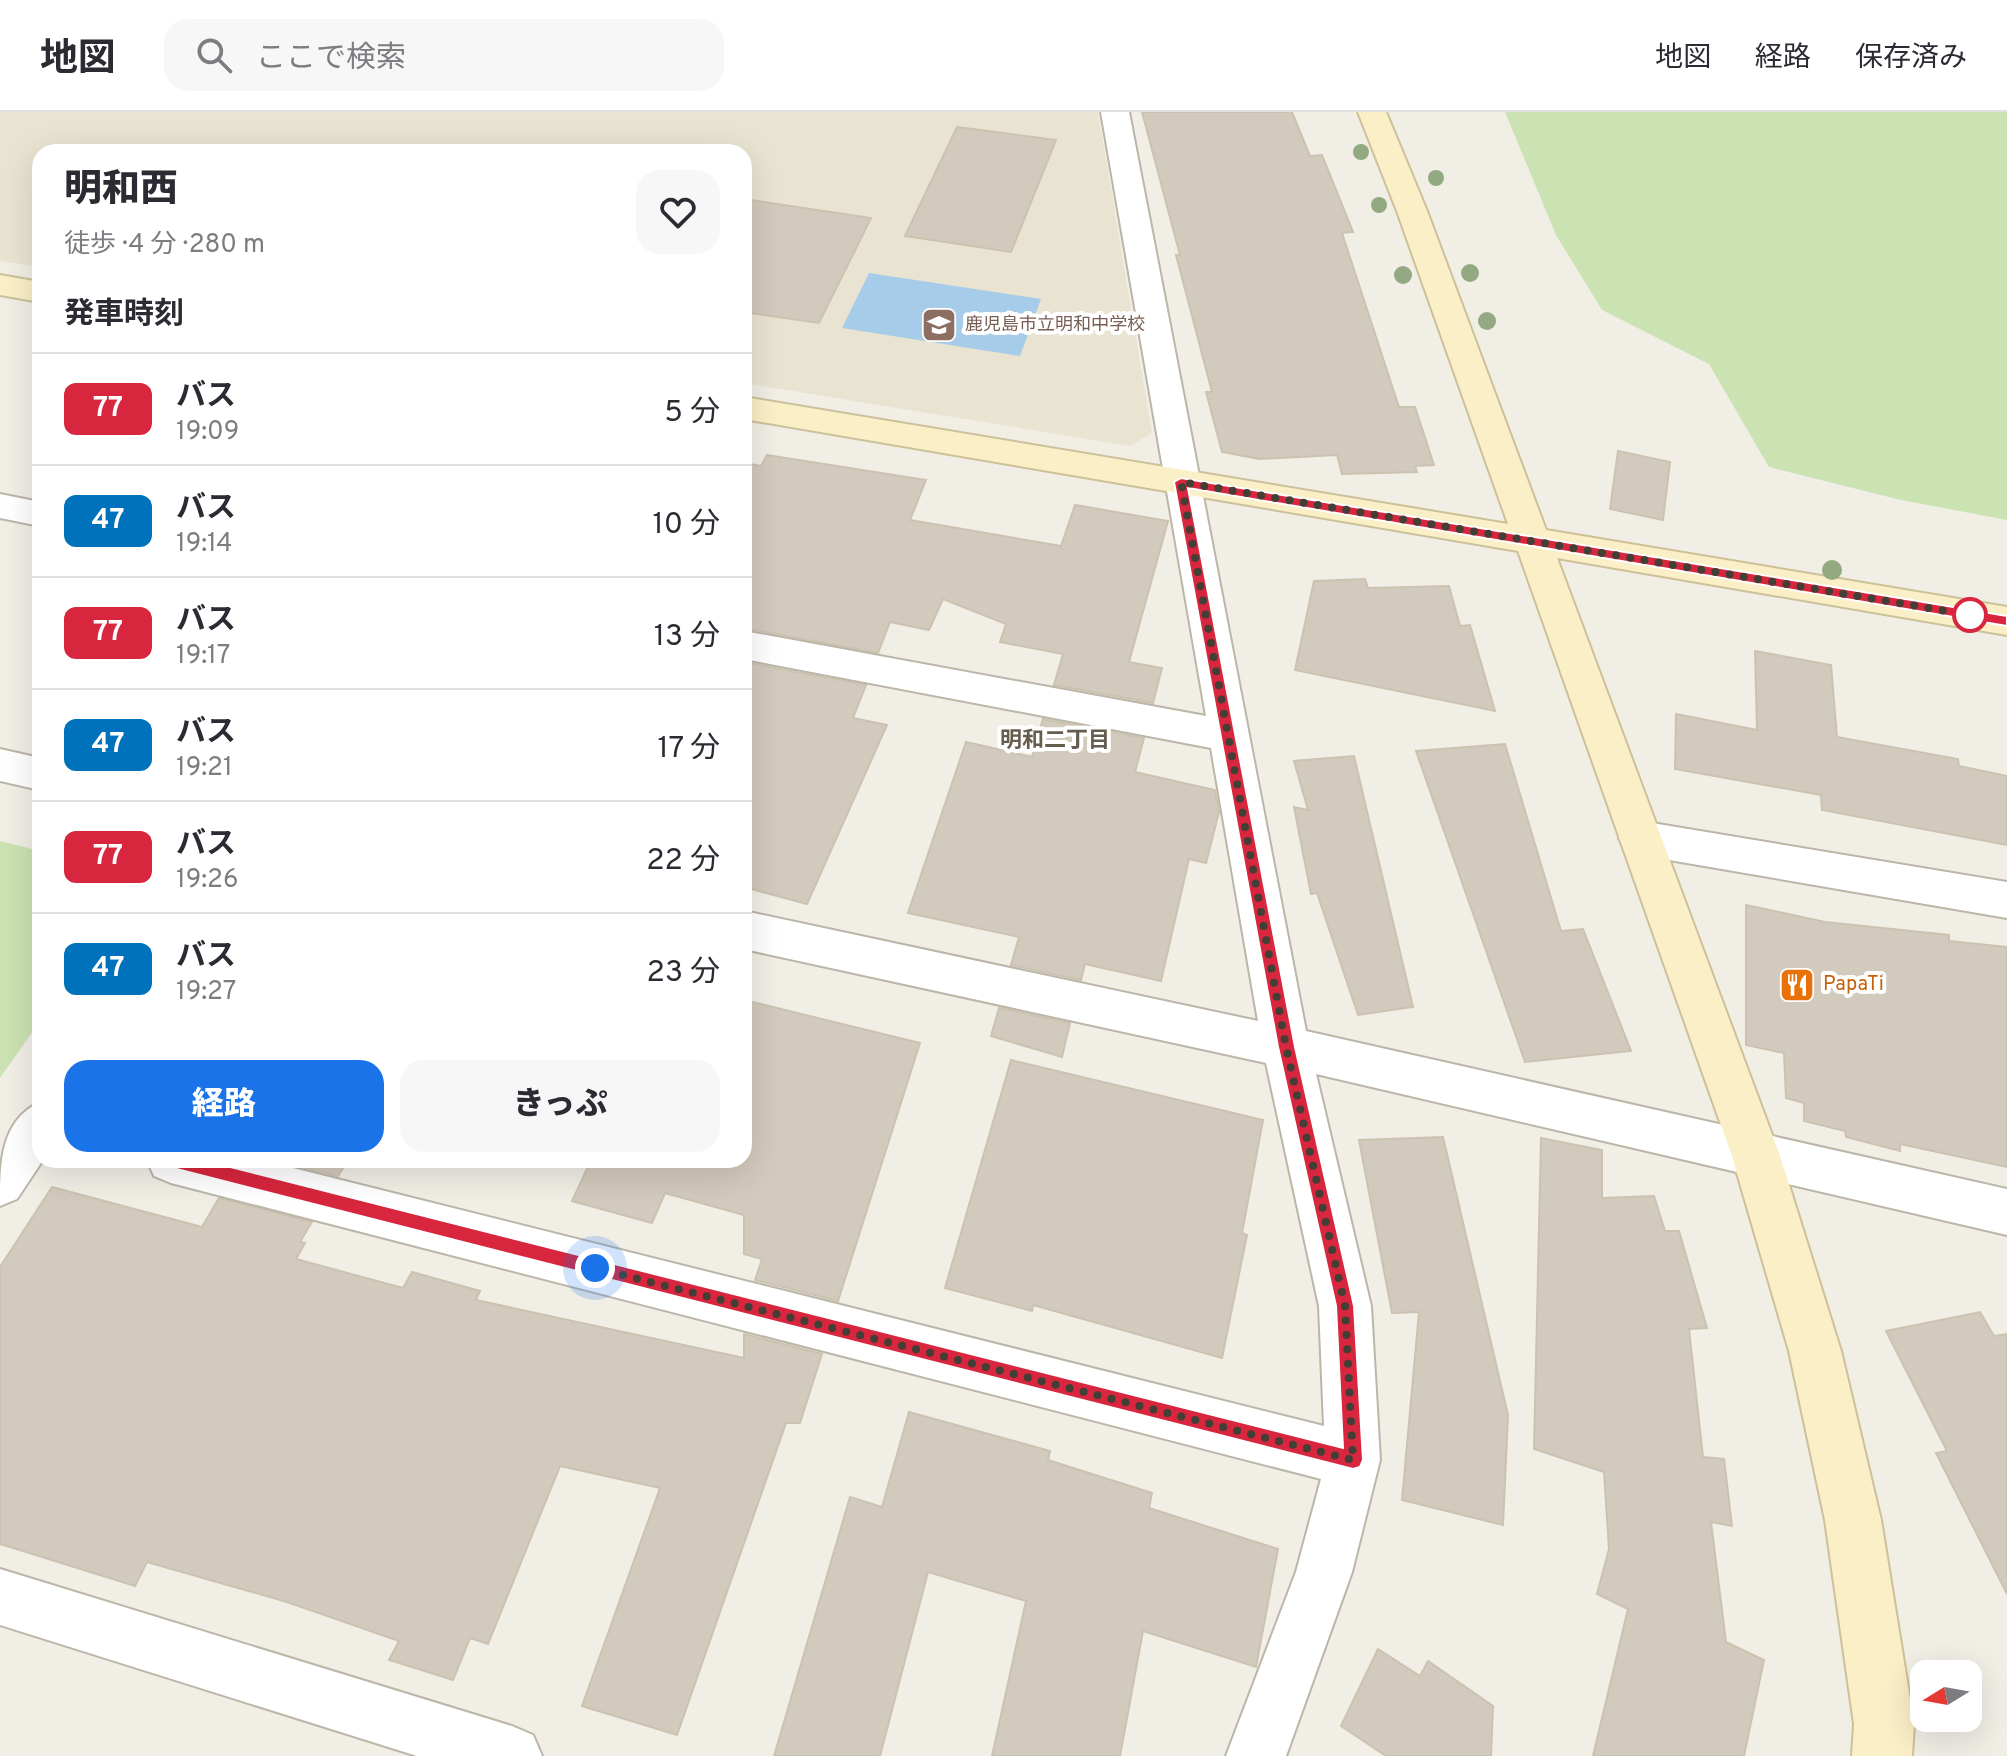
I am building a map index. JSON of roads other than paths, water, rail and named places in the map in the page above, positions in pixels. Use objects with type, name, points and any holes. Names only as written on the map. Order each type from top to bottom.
[{"type":"street","points":[[1115,112],[1286,1047],[1345,1306],[1353,1460],[1324,1572],[1256,1756]]},
{"type":"street","points":[[1372,112],[1412,211],[1756,1156],[1815,1351],[1853,1520],[1884,1724],[1882,1756]]},
{"type":"street","points":[[0,285],[32,291]]},
{"type":"street","points":[[752,409],[2007,621]]},
{"type":"street","points":[[752,647],[1228,736]]},
{"type":"street","points":[[0,765],[32,772]]},
{"type":"street","points":[[1640,838],[2007,900]]},
{"type":"street","points":[[752,932],[1286,1047],[2007,1212]]},
{"type":"street","points":[[0,1183],[32,1136]]},
{"type":"street","points":[[203,1168],[1353,1460]]},
{"type":"street","points":[[0,1597],[512,1756]]},
{"type":"water","points":[[869,273],[1041,299],[1020,356],[842,328]]},
{"type":"place","name":"鹿児島市立明和中学校","points":[[939,325]]},
{"type":"place","name":"PapaTi","points":[[1797,985]]},
{"type":"district","name":"明和二丁目","points":[[1055,741]]}]
